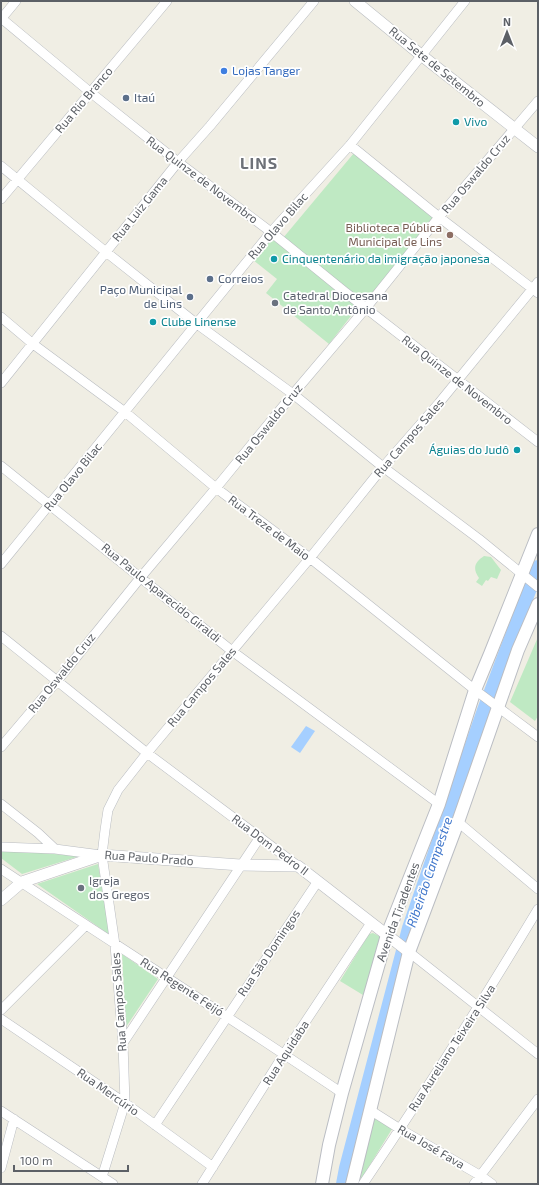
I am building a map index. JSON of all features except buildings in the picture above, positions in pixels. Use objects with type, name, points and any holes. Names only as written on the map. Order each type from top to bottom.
[{"type":"main road","name":"Avenida Tiradentes","points":[[322,1184],[329,1145],[342,1093],[390,937],[439,804],[490,654],[525,576],[538,534]]},
{"type":"main road","name":"Avenida Tiradentes","points":[[352,1184],[407,950],[458,822],[496,705],[538,604]]},
{"type":"street","points":[[1,19],[16,1]]},
{"type":"street","name":"Rua Rio Branco","points":[[1,199],[167,1]]},
{"type":"street","name":"Rua Luiz Gama","points":[[1,383],[178,162],[210,126],[314,1]]},
{"type":"street","name":"Rua Sete de Setembro","points":[[355,1],[421,56],[514,130],[538,147]]},
{"type":"street","name":"Rua Olavo Bilac","points":[[1,564],[271,232],[350,145],[465,1]]},
{"type":"street","name":"Rua Quinze de Novembro","points":[[1,19],[178,162],[271,232],[457,380],[538,442]]},
{"type":"street","name":"Rua Oswaldo Cruz","points":[[1,747],[366,308],[439,217],[538,101]]},
{"type":"street","points":[[350,145],[439,217],[536,288]]},
{"type":"street","points":[[1,166],[197,324],[293,394],[383,467],[478,538],[538,587]]},
{"type":"street","name":"Rua Campos Sales","points":[[102,1176],[125,1103],[123,1043],[115,945],[102,855],[108,810],[118,790],[147,753],[310,558],[383,467],[536,288]]},
{"type":"street","name":"Rua Treze de Maio","points":[[1,317],[33,344],[125,412],[216,488],[310,558],[477,692],[538,737]]},
{"type":"street","name":"Rua Paulo Aparecido Giraldi","points":[[1,466],[232,651],[439,804]]},
{"type":"street","name":"Rua Dom Pedro II","points":[[1,636],[147,753],[260,836],[479,1006],[538,1054]]},
{"type":"street","points":[[1,804],[55,848]]},
{"type":"street","points":[[458,822],[538,889]]},
{"type":"street","points":[[123,1043],[260,836]]},
{"type":"street","name":"Rua Paulo Prado","points":[[1,847],[55,848],[102,855],[240,865],[298,866]]},
{"type":"street","points":[[1,900],[22,882],[102,855]]},
{"type":"street","name":"Rua Regente Feijó","points":[[1,869],[115,945],[227,1016],[342,1093]]},
{"type":"street","name":"Rua São Domingos","points":[[155,1125],[318,882]]},
{"type":"street","name":"Rua Aureliano Teixeira Silva","points":[[363,1184],[479,1006],[538,910]]},
{"type":"street","name":"Rua Aquidaba","points":[[202,1184],[284,1054],[372,923]]},
{"type":"street","points":[[1,1010],[86,925]]},
{"type":"street","name":"Rua Mercúrio","points":[[1,1019],[125,1103],[213,1167]]},
{"type":"street","points":[[474,1184],[538,1100]]},
{"type":"street","name":"Rua José Fava","points":[[370,1110],[492,1184]]},
{"type":"street","points":[[1,1111],[113,1184]]},
{"type":"street","points":[[1,1168],[14,1119]]},
{"type":"green space","points":[[354,153],[435,219],[365,305],[283,238]]},
{"type":"green space","points":[[274,236],[358,307],[329,344],[266,293],[277,279],[253,260]]},
{"type":"green space","points":[[484,556],[491,557],[501,570],[497,579],[491,577],[488,581],[486,580],[482,586],[476,582],[479,578],[475,568],[478,561]]},
{"type":"green space","points":[[538,637],[538,716],[535,721],[510,702]]},
{"type":"green space","points":[[1,850],[80,856],[22,874],[1,858]]},
{"type":"green space","points":[[98,864],[110,935],[37,884]]},
{"type":"green space","points":[[373,933],[381,938],[363,995],[340,981],[369,934]]},
{"type":"green space","points":[[122,954],[158,979],[126,1027]]},
{"type":"green space","points":[[373,1117],[392,1129],[360,1181]]},
{"type":"water","points":[[306,726],[315,731],[300,753],[291,747]]},
{"type":"waterway","name":"Ribeirão Campestre","points":[[343,1184],[409,928],[484,710],[538,567]]},
{"type":"place","name":"Lojas Tanger","points":[[224,71]]},
{"type":"place","name":"Itaú","points":[[126,98]]},
{"type":"place","name":"Vivo","points":[[456,122]]},
{"type":"place","name":"Biblioteca Pública Municipal de Lins","points":[[450,235]]},
{"type":"place","name":"Cinquentenário da imigração japonesa","points":[[274,259]]},
{"type":"place","name":"Correios","points":[[210,279]]},
{"type":"place","name":"Paço Municipal de Lins","points":[[190,297]]},
{"type":"place","name":"Catedral Diocesana de Santo Antônio","points":[[275,303]]},
{"type":"place","name":"Clube Linense","points":[[153,322]]},
{"type":"place","name":"Águias do Judô","points":[[517,450]]},
{"type":"place","name":"Igreja dos Gregos","points":[[81,888]]},
{"type":"district","name":"LINS","points":[[259,163]]}]
